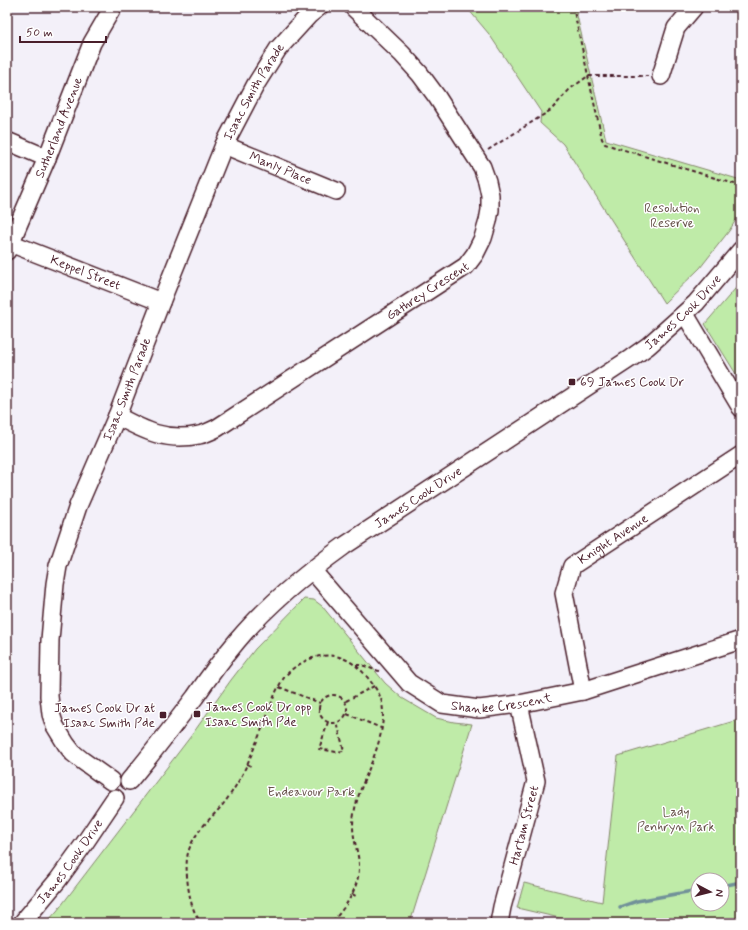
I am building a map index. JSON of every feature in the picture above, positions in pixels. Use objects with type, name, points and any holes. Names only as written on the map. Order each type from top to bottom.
[{"type":"street","name":"Sutherland Avenue","points":[[9,247],[48,158],[92,43],[114,7]]},
{"type":"street","name":"Isaac Smith Parade","points":[[112,781],[73,753],[55,726],[51,714],[48,696],[50,640],[58,566],[78,506],[117,416],[224,145],[256,84],[278,49],[319,7]]},
{"type":"street","name":"Gathrey Crescent","points":[[117,416],[146,430],[166,436],[181,438],[201,435],[217,428],[466,266],[475,254],[483,238],[490,210],[490,195],[482,167],[437,96],[420,74],[402,54],[353,7]]},
{"type":"street","points":[[661,76],[676,28],[694,7]]},
{"type":"street","points":[[7,141],[48,158]]},
{"type":"street","name":"Manly Place","points":[[224,145],[336,191]]},
{"type":"street","name":"Keppel Street","points":[[9,247],[161,302]]},
{"type":"street","name":"James Cook Drive","points":[[129,781],[153,752],[236,642],[273,603],[312,570],[344,546],[648,346],[696,303],[741,250]]},
{"type":"street","points":[[685,314],[741,408]]},
{"type":"street","name":"Knight Avenue","points":[[583,691],[564,593],[572,566],[741,455]]},
{"type":"street","name":"Shanke Crescent","points":[[312,570],[409,683],[442,704],[479,709],[519,704],[583,691],[741,640]]},
{"type":"street","name":"Hartam Street","points":[[499,923],[536,780],[519,704]]},
{"type":"street","points":[[121,777],[129,781],[131,788],[126,798],[119,799],[111,795],[109,787],[112,781],[121,777]]},
{"type":"street","name":"James Cook Drive","points":[[22,923],[44,898],[115,798]]},
{"type":"path","points":[[573,7],[602,139],[605,144],[741,186]]},
{"type":"path","points":[[475,158],[551,110],[570,89],[588,76],[661,76]]},
{"type":"path","points":[[199,923],[191,897],[187,874],[189,851],[193,842],[202,827],[231,794],[247,764],[278,687],[285,677],[296,667],[315,657],[336,655],[346,659],[364,673],[380,695],[383,716],[376,749],[354,813],[353,826],[359,865],[358,877],[349,901],[332,923]]},
{"type":"path","points":[[355,665],[360,664],[381,671]]},
{"type":"path","points":[[346,701],[374,686]]},
{"type":"path","points":[[278,687],[320,703]]},
{"type":"path","points":[[331,694],[340,696],[346,701],[348,707],[347,714],[344,719],[338,722],[328,722],[320,715],[320,703],[323,698],[331,694]]},
{"type":"path","points":[[347,714],[381,728]]},
{"type":"path","points":[[328,722],[319,749],[344,752],[338,722]]},
{"type":"path","points":[[247,764],[253,767]]},
{"type":"path","points":[[352,894],[358,897]]},
{"type":"path","points":[[198,918],[203,923]]},
{"type":"green space","name":"Resolution Reserve","points":[[474,7],[575,7],[606,140],[741,180],[741,212],[729,231],[700,268],[664,303],[563,144],[540,123],[541,112],[489,34],[468,9]]},
{"type":"green space","points":[[741,282],[741,382],[705,324]]},
{"type":"green space","name":"Endeavour Park","points":[[304,599],[314,600],[322,606],[385,683],[402,698],[436,718],[472,724],[410,923],[46,923],[57,911],[191,736],[255,649]]},
{"type":"green space","name":"Lady Penhryn Park","points":[[741,719],[741,923],[581,923],[517,908],[524,883],[602,902],[618,756]]},
{"type":"waterway","points":[[730,884],[741,882]]},
{"type":"waterway","points":[[620,907],[637,901],[690,891]]},
{"type":"place","name":"69 James Cook Dr","points":[[572,382]]},
{"type":"place","name":"James Cook Dr opp Isaac Smith Pde","points":[[197,714]]},
{"type":"place","name":"James Cook Dr at Isaac Smith Pde","points":[[163,715]]}]
